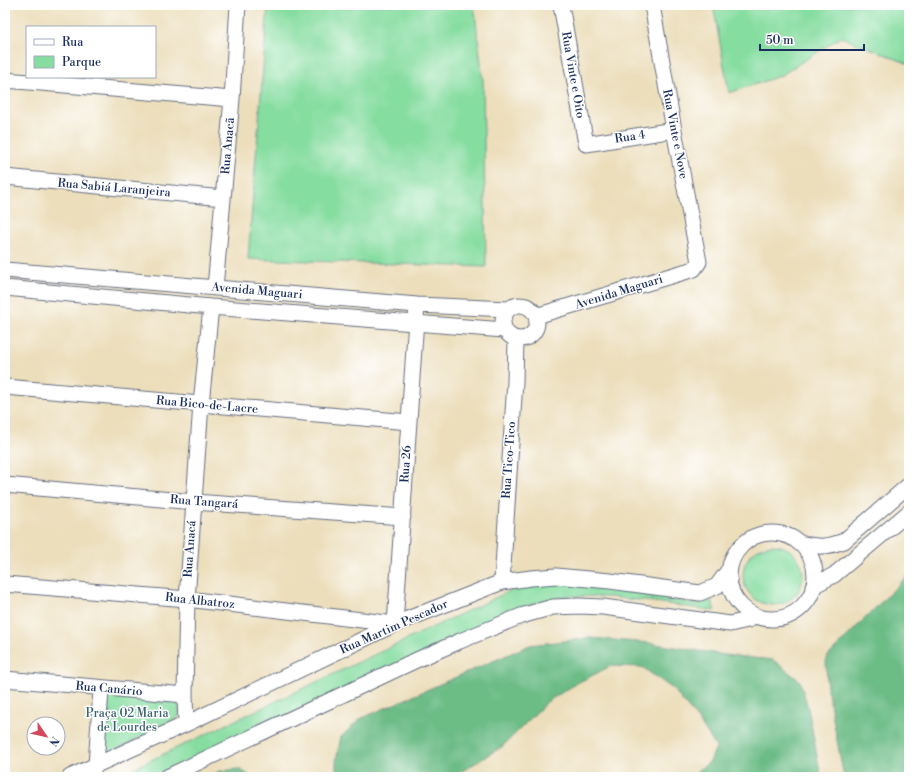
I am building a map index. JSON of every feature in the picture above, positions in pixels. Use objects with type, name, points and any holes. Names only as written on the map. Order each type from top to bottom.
[{"type":"street","name":"Rua Anacã","points":[[215,288],[232,99],[238,5]]},
{"type":"street","name":"Rua Vinte e Oito","points":[[561,5],[586,144]]},
{"type":"street","name":"Rua Vinte e Nove","points":[[652,5],[699,262]]},
{"type":"street","points":[[5,80],[232,99]]},
{"type":"street","name":"Rua 4","points":[[586,144],[674,130]]},
{"type":"street","name":"Rua Sabiá Laranjeira","points":[[5,177],[223,198]]},
{"type":"street","name":"Avenida Maguari","points":[[536,316],[694,269],[699,262]]},
{"type":"street","name":"Avenida Maguari","points":[[5,270],[417,305],[509,309]]},
{"type":"street","name":"Avenida Maguari","points":[[5,288],[211,307],[415,323],[510,334]]},
{"type":"street","name":"Rua 26","points":[[395,624],[417,305]]},
{"type":"street","points":[[513,306],[524,306],[529,308],[536,316],[536,327],[534,331],[526,338],[510,334],[503,318],[513,306]]},
{"type":"street","name":"Rua Anacá","points":[[185,695],[186,599],[201,404],[211,307]]},
{"type":"street","name":"Rua Tico-Tico","points":[[502,582],[515,382],[510,334]]},
{"type":"street","name":"Rua Bico-de-Lacre","points":[[5,387],[409,422]]},
{"type":"street","name":"Rua Tangará","points":[[5,485],[194,502],[403,517]]},
{"type":"street","points":[[799,543],[820,547],[832,546],[844,541],[909,485]]},
{"type":"street","points":[[814,586],[834,575],[909,512]]},
{"type":"street","name":"Rua Martim Pescador","points":[[776,533],[799,543],[807,552],[812,562],[815,574],[814,586],[808,600],[798,611],[784,618],[770,620],[755,616],[743,608],[734,596],[729,582],[730,568],[734,556],[742,546],[752,538],[764,534],[776,533]]},
{"type":"street","name":"Rua Martim Pescador","points":[[70,777],[186,724],[395,624],[502,582],[556,576],[610,581],[700,593],[717,586],[730,568]]},
{"type":"street","name":"Rua Albatroz","points":[[5,584],[186,599],[395,624]]},
{"type":"street","points":[[167,777],[412,662],[521,616],[553,607],[603,607],[730,624],[743,622],[755,616]]},
{"type":"street","name":"Rua Canário","points":[[5,679],[101,689],[185,695]]},
{"type":"street","points":[[96,766],[101,689]]},
{"type":"street","points":[[185,695],[186,724]]},
{"type":"green space","points":[[268,5],[474,5],[483,80],[486,267],[248,259]]},
{"type":"green space","points":[[713,5],[909,5],[909,64],[841,37],[780,76],[729,93]]},
{"type":"green space","points":[[767,545],[779,545],[790,550],[798,558],[803,569],[801,587],[790,600],[779,605],[767,605],[756,600],[748,592],[743,581],[743,569],[748,558],[756,550]]},
{"type":"green space","points":[[909,574],[909,777],[844,777],[827,687],[826,658]]},
{"type":"green space","points":[[541,584],[597,586],[696,604],[712,601],[715,611],[609,597],[566,596],[532,604],[155,777],[115,777],[514,589]]},
{"type":"green space","points":[[590,638],[649,643],[725,655],[773,660],[800,681],[808,708],[821,777],[689,777],[710,762],[716,747],[699,721],[673,689],[642,667],[611,666],[579,682],[548,701],[503,746],[464,770],[449,777],[336,777],[336,761],[341,737],[360,719],[530,645]]},
{"type":"green space","name":"Praça 02 Maria de Lourdes","points":[[107,695],[179,703],[179,717],[103,757]]},
{"type":"green space","points":[[239,769],[250,777],[208,777],[220,771]]}]
